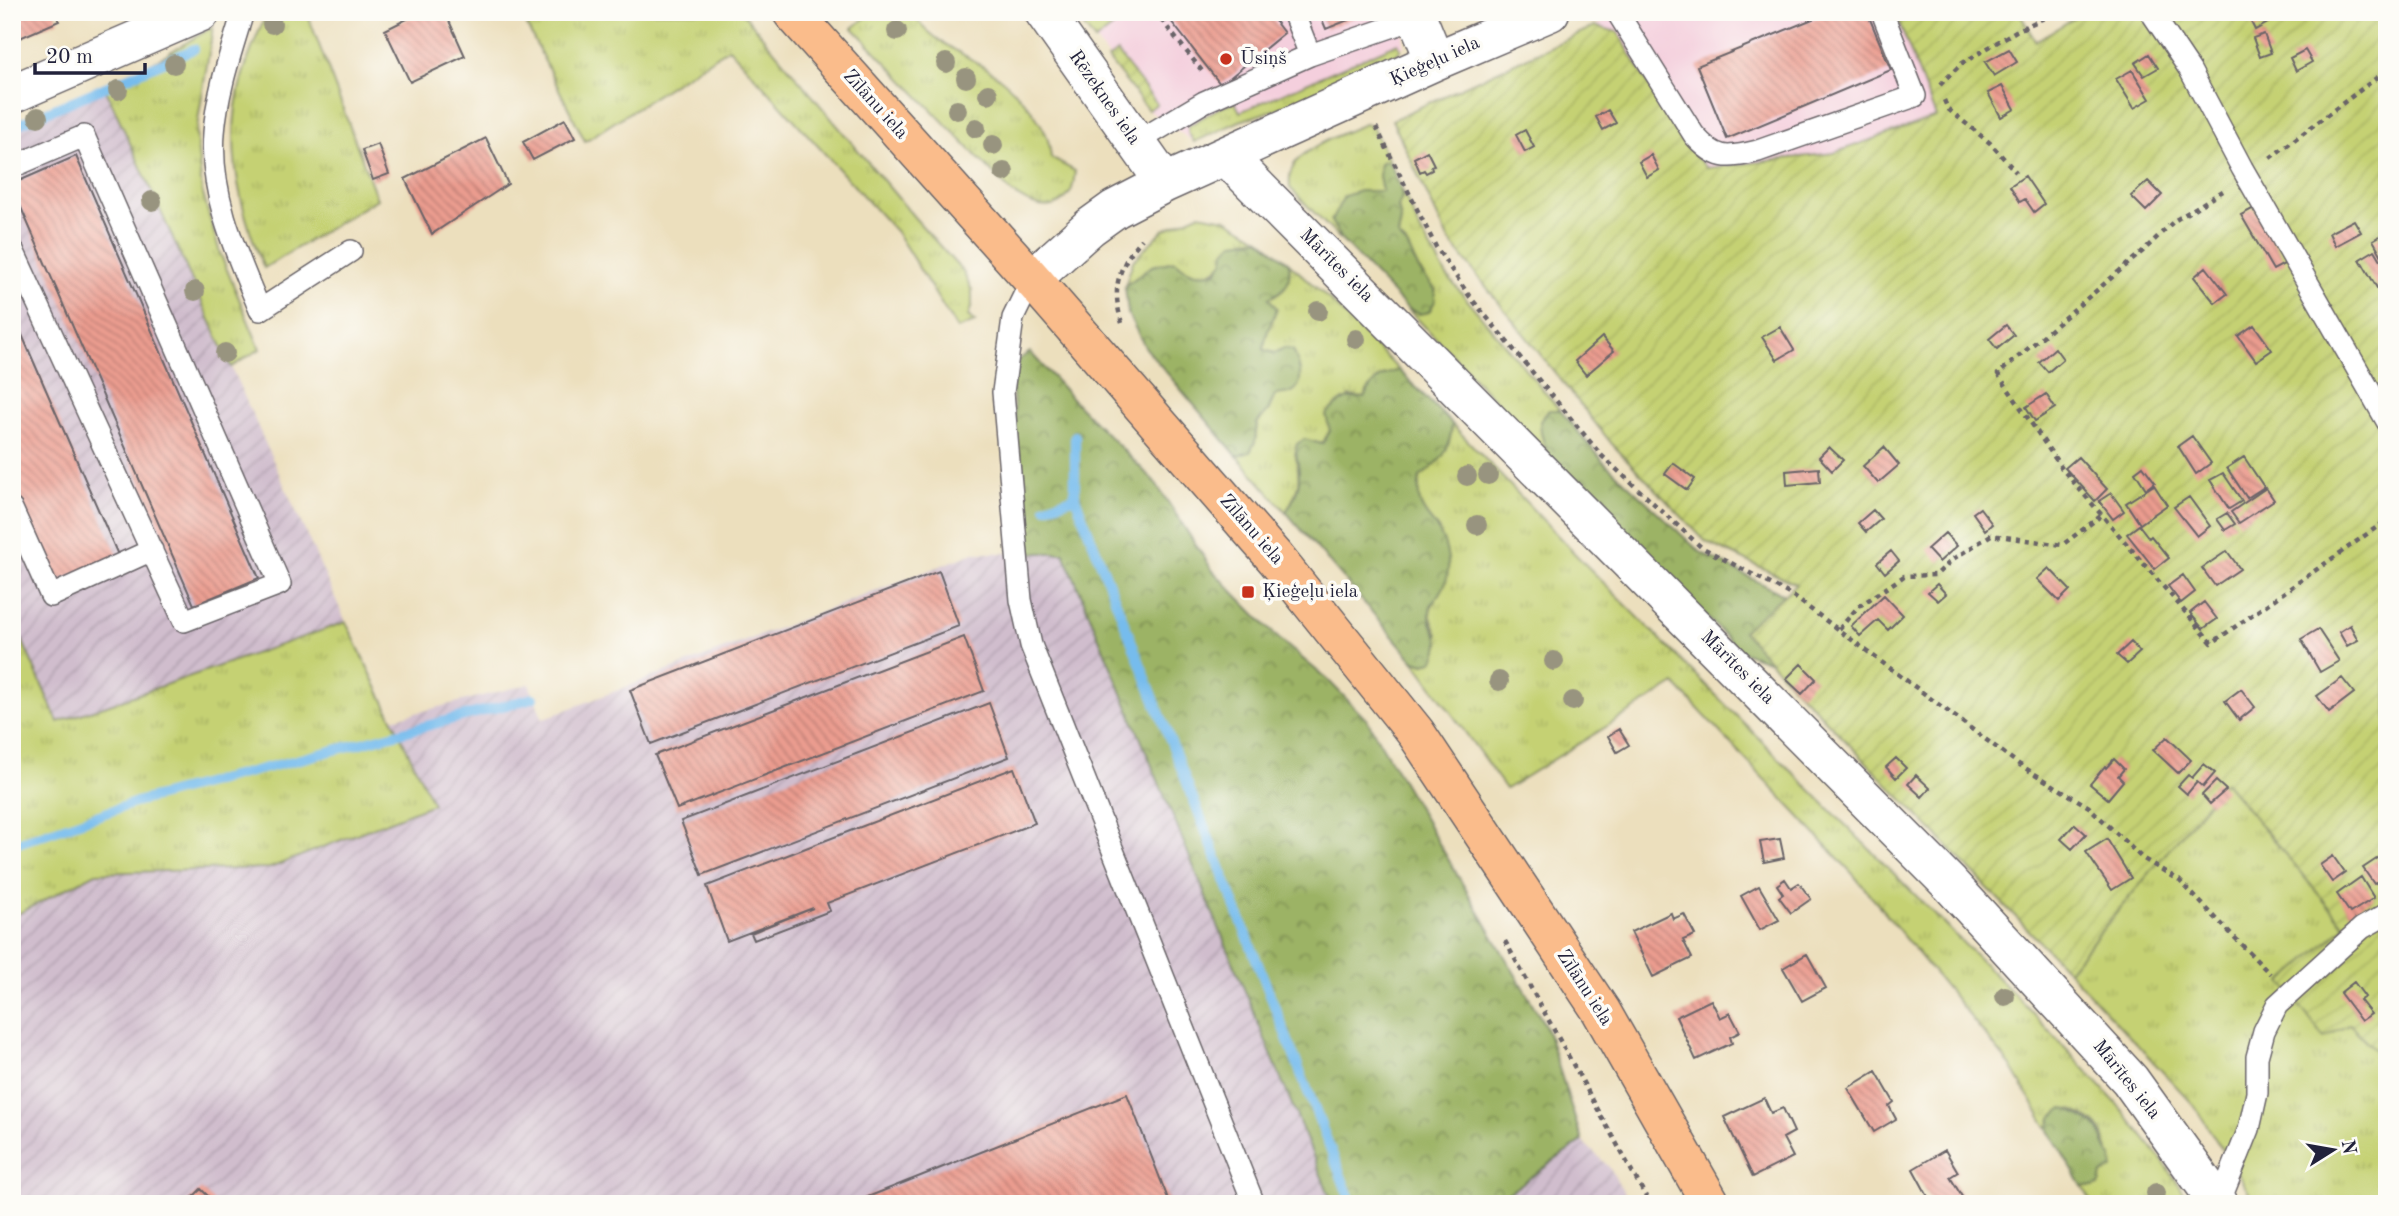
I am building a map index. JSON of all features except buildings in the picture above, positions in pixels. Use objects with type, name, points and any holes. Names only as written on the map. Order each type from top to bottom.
[{"type":"highway","name":"Zīlānu iela","points":[[792,12],[1032,279],[1276,559],[1416,733],[1601,1011],[1712,1204]]},
{"type":"street","points":[[12,94],[201,12]]},
{"type":"street","name":"Ķieģeļu iela","points":[[1032,279],[1090,227],[1115,209],[1165,183],[1550,12]]},
{"type":"street","name":"Rēzeknes iela","points":[[1048,13],[1165,183]]},
{"type":"street","points":[[1416,15],[1435,61]]},
{"type":"street","name":"Mārītes iela","points":[[1226,156],[1950,884],[2130,1080],[2219,1203]]},
{"type":"lane","points":[[243,12],[223,78],[214,135],[218,190],[234,248],[260,310],[351,251]]},
{"type":"lane","points":[[1293,12],[1310,55]]},
{"type":"lane","points":[[1617,12],[1694,135],[1708,151],[1719,156],[1735,157],[1915,96],[1882,12]]},
{"type":"lane","points":[[2151,12],[2190,70],[2246,176],[2387,421]]},
{"type":"lane","points":[[1135,143],[1221,95],[1310,55],[1416,15]]},
{"type":"lane","points":[[12,167],[84,136],[280,584],[184,621],[12,248]]},
{"type":"lane","points":[[1032,279],[1013,318],[1003,392],[1021,600],[1031,645],[1254,1204]]},
{"type":"lane","points":[[12,509],[51,596],[152,550]]},
{"type":"lane","points":[[2219,1203],[2249,1129],[2257,1093],[2257,1057],[2264,1031],[2277,1005],[2362,929],[2387,914]]},
{"type":"path","points":[[1155,12],[1221,95]]},
{"type":"path","points":[[1940,86],[1961,64],[2016,31],[2057,12]]},
{"type":"path","points":[[2387,70],[2246,176],[2174,221],[2143,251],[1998,374],[2063,470],[2211,643],[2387,520]]},
{"type":"path","points":[[1358,96],[1384,139],[1436,247],[1470,297],[1602,456],[1701,547],[1793,596],[2020,765],[2089,807],[2142,858],[2179,880],[2270,974],[2283,999]]},
{"type":"path","points":[[1944,98],[1948,109],[1990,144],[2016,172]]},
{"type":"path","points":[[1122,323],[1117,298],[1120,273],[1128,255],[1143,238],[1165,183]]},
{"type":"path","points":[[1839,630],[1858,607],[1904,576],[1936,575],[1953,559],[1991,535],[2062,545],[2102,514]]},
{"type":"path","points":[[1504,939],[1650,1204]]},
{"type":"shaded area","points":[[1074,12],[1401,12],[1404,45],[1394,58],[1194,142],[1148,110]]},
{"type":"shaded area","points":[[1626,12],[1895,12],[1936,117],[1834,153],[1707,168],[1680,139],[1618,32],[1595,26]]},
{"type":"shaded area","points":[[106,90],[346,622],[58,722],[12,617],[12,129]]},
{"type":"shaded area","points":[[974,553],[1064,553],[1333,1204],[12,1204],[12,917],[96,873],[270,868],[432,804],[392,719],[529,684],[543,719]]},
{"type":"shaded area","points":[[1582,1141],[1609,1167],[1631,1204],[1493,1204]]},
{"type":"green space","points":[[267,12],[321,12],[309,18],[377,199],[264,268],[241,199],[234,150],[234,126],[242,78]]},
{"type":"green space","points":[[520,12],[742,12],[963,272],[972,290],[972,305],[968,316],[975,322],[957,329],[897,233],[729,48],[585,141]]},
{"type":"green space","points":[[872,12],[912,12],[933,35],[1006,83],[1032,111],[1045,132],[1051,158],[1075,171],[1071,191],[1063,200],[1049,207],[1041,206],[1025,201],[1010,191],[853,28]]},
{"type":"green space","points":[[1085,12],[1132,12],[1095,41],[1077,17]]},
{"type":"green space","points":[[1895,12],[2019,12],[2035,41],[2085,12],[2387,12],[2387,1063],[2350,1024],[2324,1038],[2282,982],[2345,926],[2225,782],[2068,971],[1743,631],[1796,584],[1706,542],[1612,444],[1448,239],[1392,120],[1595,26],[1618,32],[1680,139],[1707,168],[1834,153],[1936,117]]},
{"type":"green space","points":[[213,27],[196,133],[202,191],[220,253],[260,349],[231,367],[106,90]]},
{"type":"green space","points":[[1398,43],[1401,49],[1394,58],[1274,110],[1240,121],[1194,142],[1188,132],[1188,126],[1217,109],[1235,102],[1240,112]]},
{"type":"green space","points":[[1117,52],[1157,104],[1148,110],[1108,59]]},
{"type":"green space","points":[[1365,124],[1372,126],[1390,163],[1384,161],[1379,177],[1383,191],[1360,191],[1331,221],[1343,242],[1290,188],[1290,174],[1296,162],[1309,151]]},
{"type":"green space","points":[[1380,163],[1390,163],[1400,186],[1402,197],[1398,207],[1401,220],[1398,236],[1407,245],[1419,270],[1435,289],[1435,301],[1429,312],[1419,314],[1407,308],[1343,242],[1331,221],[1344,196],[1360,191],[1382,191],[1379,177]]},
{"type":"green space","points":[[1400,186],[1421,232],[1447,276],[1560,410],[1549,410],[1548,456],[1407,308],[1419,314],[1435,289],[1419,270],[1407,245],[1398,236],[1401,220],[1398,207],[1402,197]]},
{"type":"green space","points":[[1199,214],[1226,219],[1260,239],[1244,240],[1220,266],[1206,274],[1197,274],[1174,261],[1152,266],[1125,286],[1133,261],[1163,230]]},
{"type":"green space","points":[[1260,239],[1289,263],[1286,285],[1269,298],[1277,309],[1264,350],[1275,353],[1284,348],[1293,350],[1300,378],[1297,388],[1292,392],[1275,395],[1268,411],[1257,423],[1255,442],[1250,452],[1237,456],[1145,347],[1128,314],[1125,286],[1152,266],[1175,261],[1194,272],[1216,272],[1224,260],[1225,251],[1234,242]]},
{"type":"green space","points":[[1289,263],[1399,370],[1378,380],[1364,398],[1350,396],[1322,444],[1305,440],[1295,453],[1298,484],[1286,512],[1237,456],[1250,451],[1255,442],[1257,423],[1268,411],[1275,395],[1292,392],[1284,348],[1275,353],[1264,350],[1269,298],[1286,285]]},
{"type":"green space","points":[[1030,352],[1154,481],[1213,571],[1278,638],[1328,680],[1367,720],[1546,1027],[1582,1141],[1493,1204],[1333,1204],[1064,553],[1031,553],[1024,521],[1012,386],[1018,360]]},
{"type":"green space","points":[[1399,370],[1452,424],[1444,455],[1420,477],[1418,490],[1423,509],[1442,538],[1448,566],[1444,587],[1430,611],[1438,639],[1438,651],[1434,660],[1425,664],[1414,661],[1286,512],[1299,484],[1297,444],[1305,439],[1322,444],[1330,431],[1326,415],[1334,406],[1343,400],[1364,398],[1378,380]]},
{"type":"green space","points":[[1549,410],[1560,410],[1603,461],[1700,552],[1784,595],[1743,631],[1771,662],[1740,651],[1548,456],[1540,421]]},
{"type":"green space","points":[[1452,424],[1577,556],[2028,1008],[2117,1104],[2168,1168],[2191,1204],[2093,1204],[2082,1186],[2094,1187],[2112,1157],[2098,1126],[2072,1109],[2053,1116],[2048,1129],[2010,1065],[1852,873],[1675,684],[1506,789],[1414,661],[1425,664],[1438,634],[1430,612],[1441,592],[1439,530],[1421,506],[1418,494],[1420,477],[1442,454],[1449,440]]},
{"type":"green space","points":[[12,617],[58,722],[346,622],[433,804],[270,868],[96,873],[12,917]]},
{"type":"green space","points":[[2225,781],[2346,926],[2350,1024],[2387,1063],[2387,1204],[2253,1204],[2248,1191],[2194,1105],[2068,971]]},
{"type":"green space","points":[[2063,1108],[2097,1127],[2112,1157],[2113,1169],[2102,1174],[2100,1184],[2094,1187],[2082,1186],[2048,1129],[2053,1116]]},
{"type":"waterway","points":[[12,127],[194,49]]},
{"type":"waterway","points":[[1075,436],[1075,497]]},
{"type":"waterway","points":[[1046,507],[1075,497],[1352,1204]]},
{"type":"waterway","points":[[12,597],[15,604]]},
{"type":"waterway","points":[[12,845],[140,801],[533,698]]},
{"type":"place","name":"Ūsiņš","points":[[1226,59]]},
{"type":"place","name":"Ķieģeļu iela","points":[[1248,592]]}]
